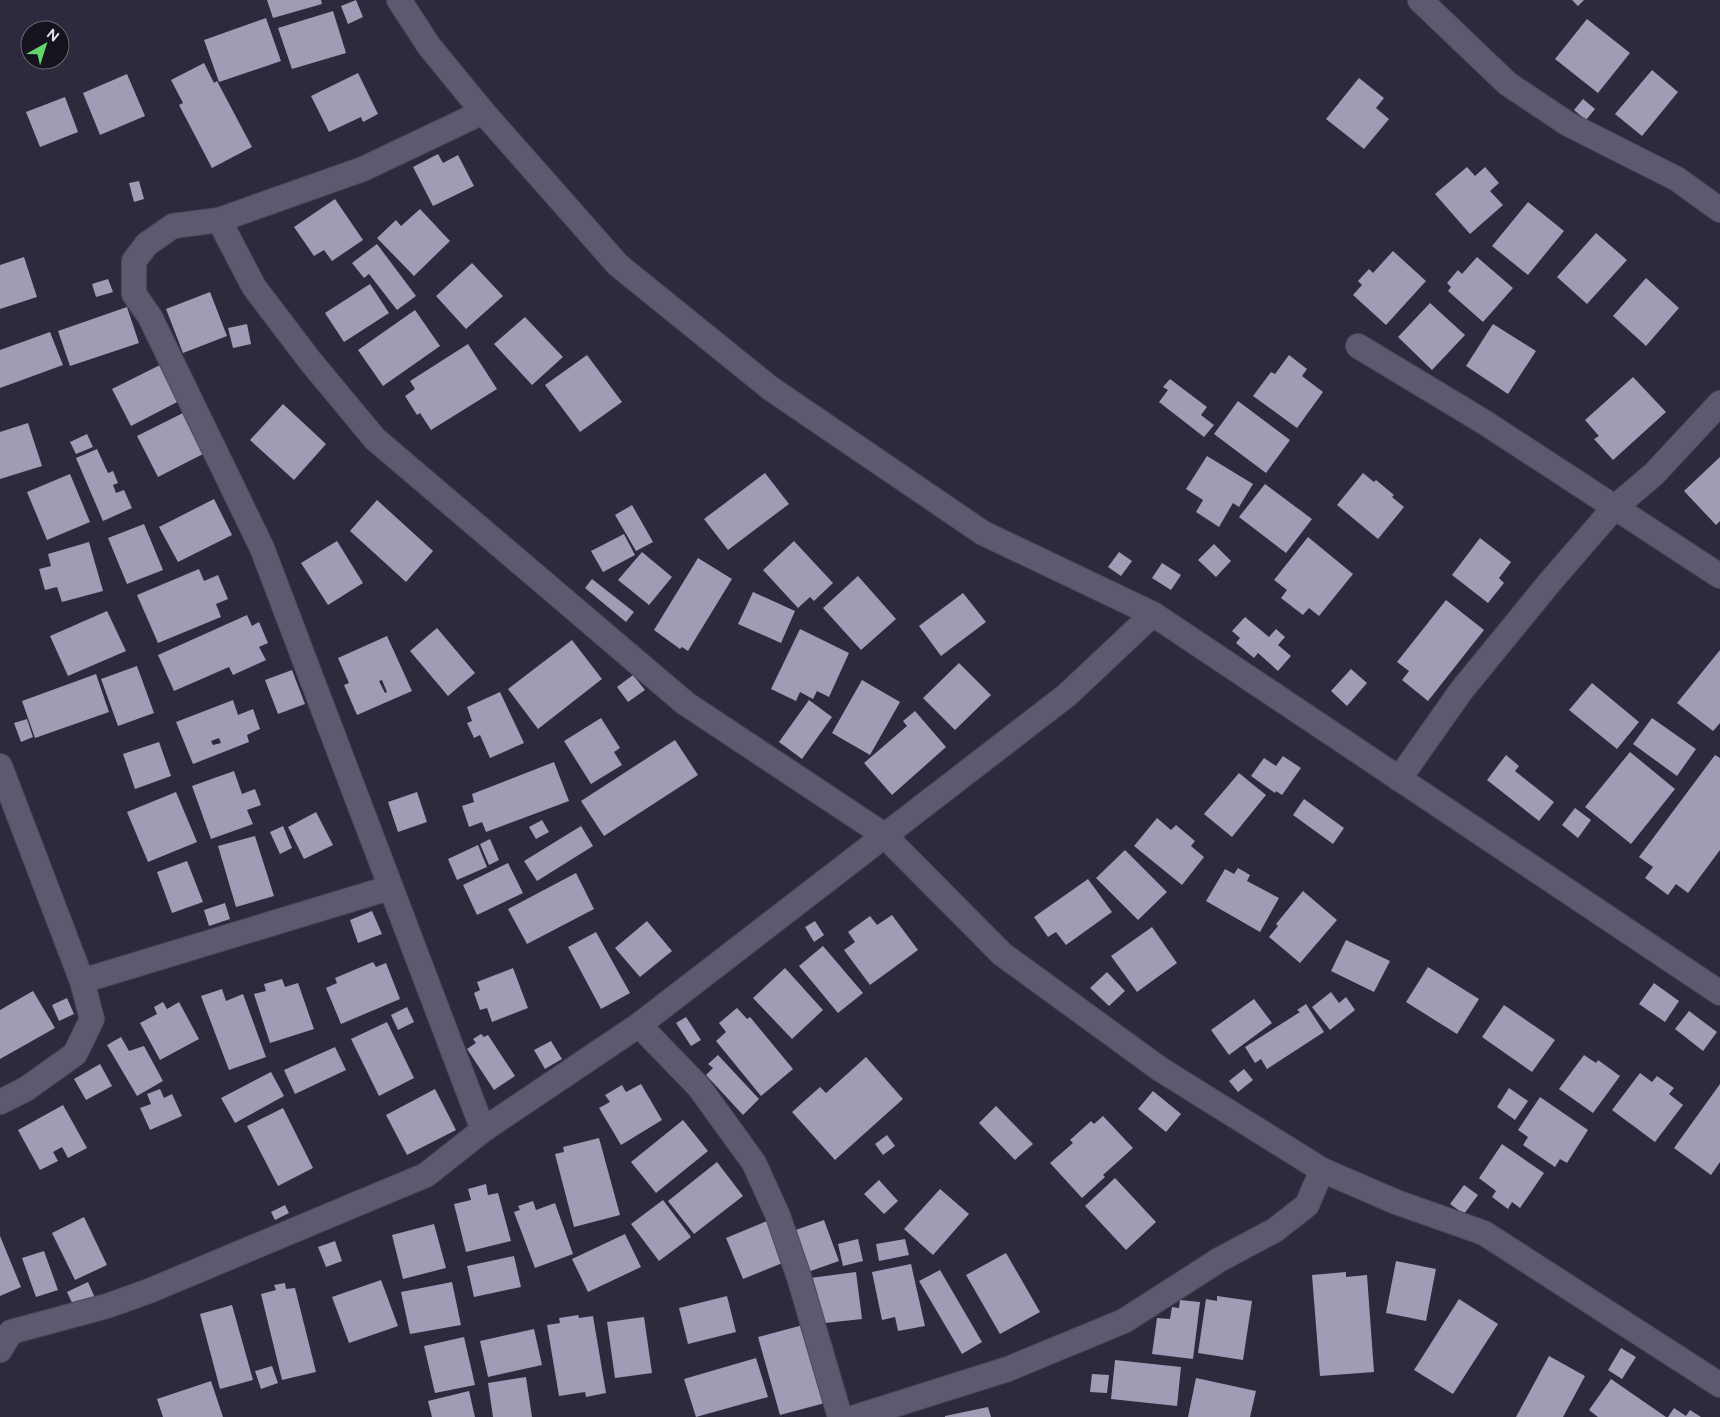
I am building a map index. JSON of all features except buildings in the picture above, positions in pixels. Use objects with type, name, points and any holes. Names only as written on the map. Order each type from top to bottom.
[{"type":"street","points":[[398,0],[429,46],[483,112],[618,265],[770,388],[983,533],[1154,614],[1720,993]]},
{"type":"street","points":[[1420,0],[1508,84],[1568,124],[1677,179],[1720,210]]},
{"type":"street","points":[[483,112],[363,169],[219,220],[173,226],[147,244],[134,261],[134,294],[150,317],[262,548],[483,1130]]},
{"type":"street","points":[[219,220],[254,287],[311,362],[375,439],[685,703],[884,835],[1002,954],[1160,1069],[1322,1170],[1396,1202],[1484,1233],[1720,1385]]},
{"type":"street","points":[[1358,346],[1484,422],[1720,576]]},
{"type":"street","points":[[1399,779],[1461,691],[1614,508],[1654,474],[1720,403]]},
{"type":"street","points":[[0,1350],[11,1332],[107,1306],[149,1291],[426,1175],[483,1130],[639,1025],[1067,695],[1154,614]]},
{"type":"street","points":[[0,766],[82,981],[92,1019],[76,1054],[26,1089],[0,1102]]},
{"type":"street","points":[[82,981],[390,888]]},
{"type":"street","points":[[639,1025],[699,1087],[754,1163],[778,1216],[799,1277],[840,1417]]},
{"type":"street","points":[[856,1417],[1008,1369],[1124,1321],[1219,1260],[1275,1230],[1307,1205],[1322,1170]]}]
